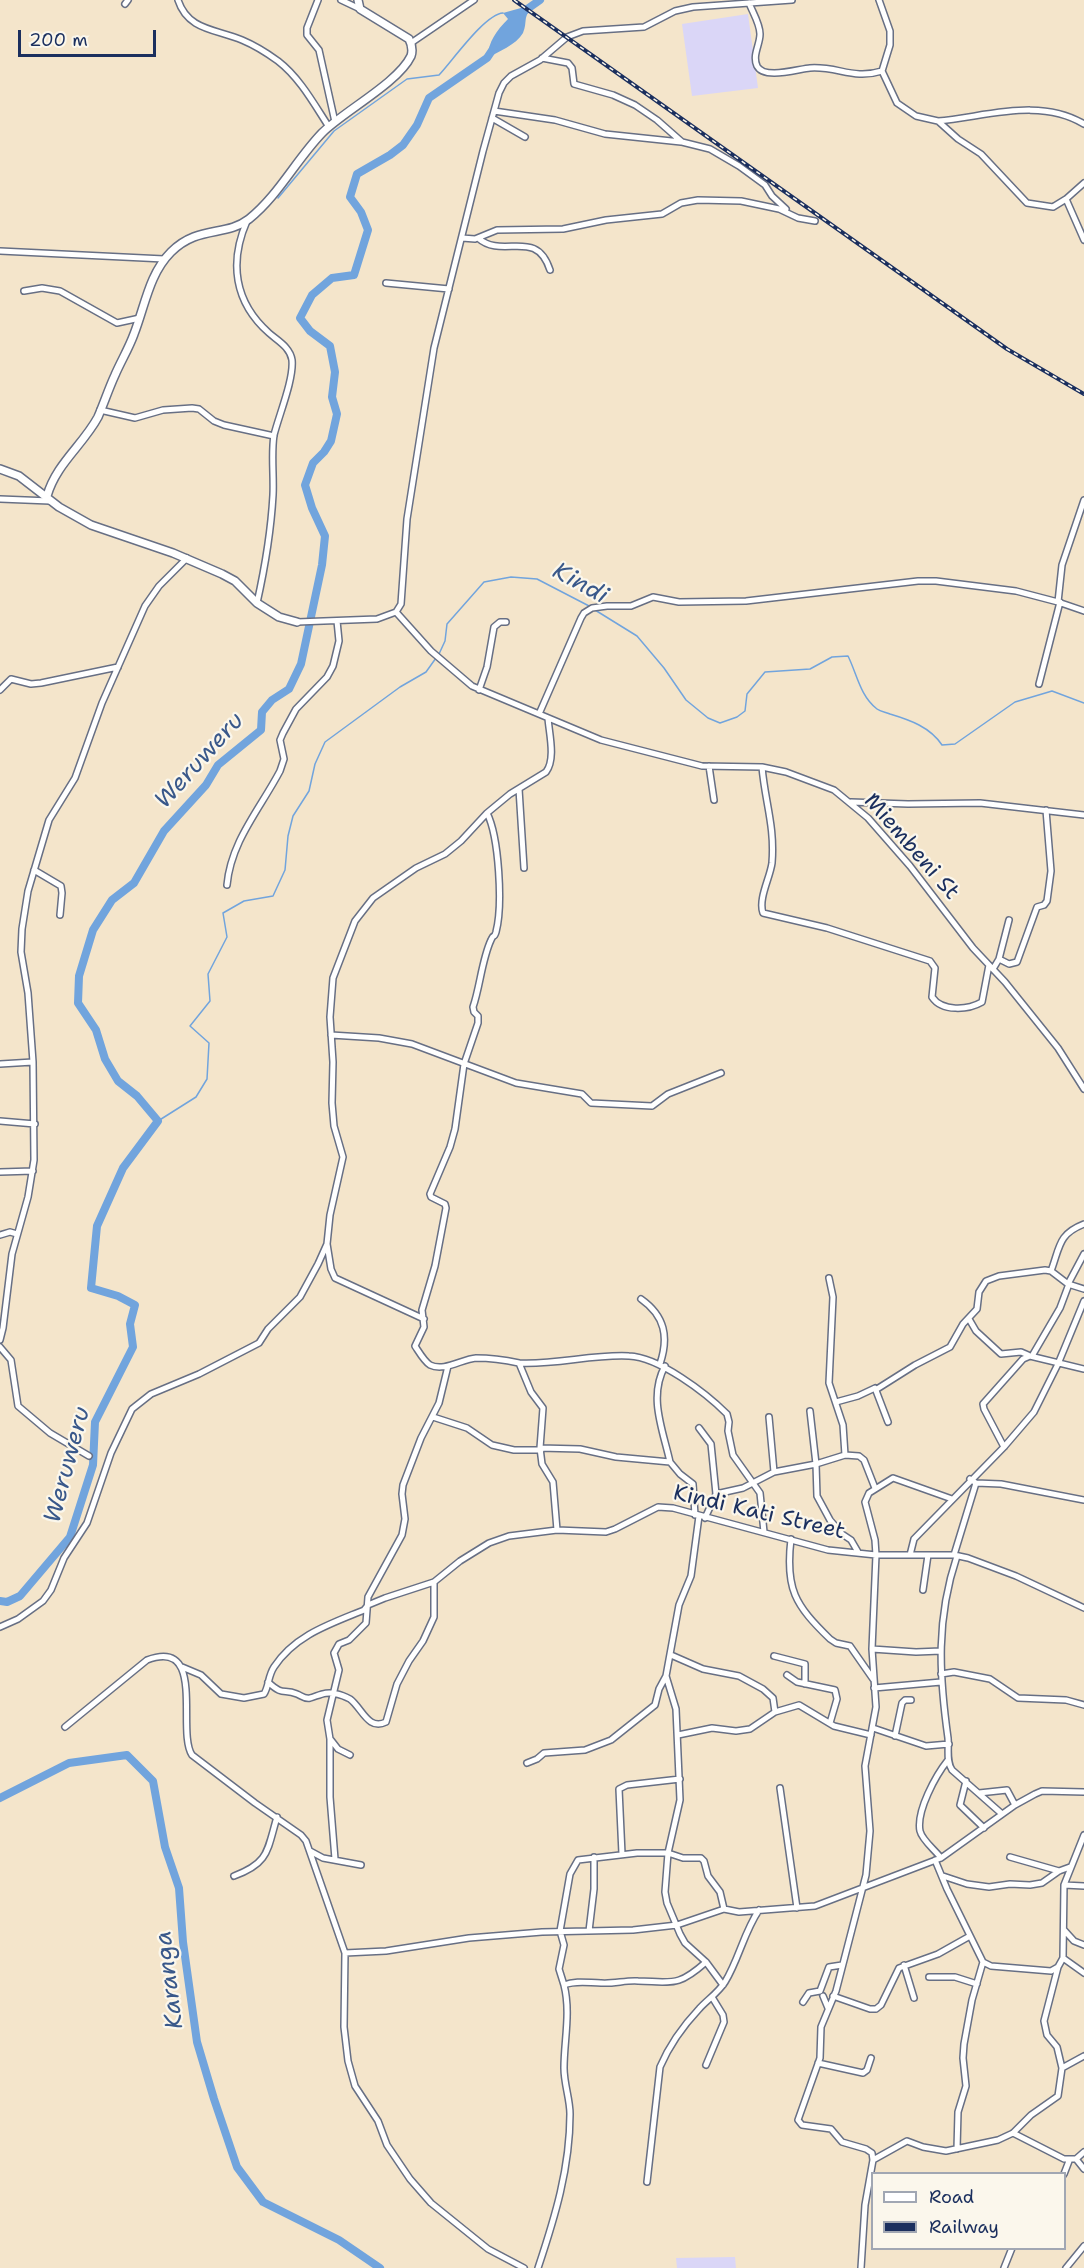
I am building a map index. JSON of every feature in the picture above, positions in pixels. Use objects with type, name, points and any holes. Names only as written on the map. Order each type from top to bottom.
[{"type":"street","points":[[178,0],[185,15],[206,30],[243,40],[280,62],[296,78],[332,125]]},
{"type":"street","points":[[318,0],[307,28],[307,35],[319,50],[332,125]]},
{"type":"street","points":[[50,499],[54,477],[91,428],[100,410],[140,318],[148,291],[164,259],[188,238],[247,221],[260,209],[307,149],[332,125],[396,74],[409,59],[412,53],[411,43],[404,36],[341,0]]},
{"type":"street","points":[[358,0],[360,9]]},
{"type":"street","points":[[411,43],[474,0]]},
{"type":"street","points":[[0,469],[20,476],[50,499],[91,525],[187,558],[235,582],[257,603],[279,617],[297,622],[337,621],[377,619],[396,612],[402,598],[407,519],[434,348],[499,93],[511,76],[542,58],[567,37],[583,31],[644,27],[675,11],[693,7],[792,0]]},
{"type":"street","points":[[879,0],[890,31],[890,45],[882,71],[897,103],[916,116],[938,121],[1014,110],[1055,113],[1084,124]]},
{"type":"street","points":[[749,3],[760,34],[755,59],[762,71],[774,73],[799,68],[830,67],[857,75],[882,71]]},
{"type":"street","points":[[542,58],[568,63],[572,68],[574,84],[613,95],[635,105],[657,120],[682,142]]},
{"type":"street","points":[[494,111],[555,120],[605,134],[682,142],[710,149],[765,185],[780,204],[798,218]]},
{"type":"street","points":[[492,118],[525,137]]},
{"type":"street","points":[[938,121],[958,139],[981,154],[1027,203],[1053,207],[1084,183]]},
{"type":"street","points":[[1066,199],[1084,240]]},
{"type":"street","points":[[462,238],[478,238],[489,231],[497,230],[563,229],[606,220],[663,214],[681,203],[698,200],[741,201],[779,209],[798,218],[816,221]]},
{"type":"street","points":[[247,221],[237,247],[238,283],[254,318],[287,348],[292,360],[274,436],[271,524],[257,603]]},
{"type":"street","points":[[478,238],[488,245],[506,247],[521,245],[534,248],[543,256],[550,270]]},
{"type":"street","points":[[0,250],[164,259]]},
{"type":"street","points":[[386,283],[449,289]]},
{"type":"street","points":[[24,291],[42,288],[60,291],[117,323],[140,318]]},
{"type":"street","points":[[100,410],[135,418],[163,410],[199,409],[213,421],[224,425],[274,436]]},
{"type":"street","points":[[0,499],[50,499]]},
{"type":"street","points":[[1039,684],[1059,602],[1062,565],[1084,500]]},
{"type":"street","points":[[0,1340],[9,1274],[33,1171],[35,1124],[33,1062],[28,993],[21,952],[25,907],[49,820],[75,778],[118,667],[152,595],[187,558]]},
{"type":"street","points":[[539,714],[581,618],[592,608],[631,606],[653,597],[679,602],[746,601],[918,581],[936,581],[1016,591],[1084,611]]},
{"type":"street","name":"Miembeni St","points":[[396,612],[430,651],[479,690],[611,744],[709,766],[762,767],[803,778],[834,790],[868,818],[903,858],[1058,1048],[1084,1089]]},
{"type":"street","points":[[227,885],[232,855],[239,838],[280,771],[284,759],[281,737],[296,709],[327,677],[333,666],[339,641],[337,621]]},
{"type":"street","points":[[479,690],[487,667],[494,627],[496,624],[506,622]]},
{"type":"street","points":[[0,690],[11,679],[31,684],[41,683],[118,667]]},
{"type":"street","points":[[424,1319],[335,1278],[331,1269],[327,1244],[330,1215],[343,1157],[334,1126],[331,1035],[333,978],[345,942],[361,911],[373,898],[416,868],[445,854],[461,841],[487,813],[519,789],[539,778],[550,767],[548,718]]},
{"type":"street","points":[[709,766],[714,800]]},
{"type":"street","points":[[762,767],[773,833],[770,875],[762,906],[764,913],[827,928],[930,961],[936,968],[932,997],[937,1003],[962,1009],[982,1002],[991,968],[999,959],[1009,920]]},
{"type":"street","points":[[519,789],[524,868]]},
{"type":"street","points":[[851,802],[980,803],[1084,816]]},
{"type":"street","points":[[999,959],[1009,964],[1017,962],[1037,907],[1044,905],[1047,901],[1051,871],[1046,810]]},
{"type":"street","points":[[487,813],[494,834],[497,854],[499,896],[496,929],[473,1007],[478,1016],[478,1023],[464,1064],[455,1128],[446,1159],[430,1194],[446,1208],[435,1266],[424,1303],[423,1333],[415,1346],[430,1365],[448,1366],[476,1358],[539,1364],[629,1356],[662,1365],[727,1414],[733,1455],[754,1482],[762,1500],[764,1532]]},
{"type":"street","points":[[34,870],[61,886],[60,915]]},
{"type":"street","points":[[331,1035],[398,1041],[436,1052],[516,1083],[582,1094],[591,1103],[650,1106],[668,1094],[721,1073]]},
{"type":"street","points":[[0,1064],[33,1062]]},
{"type":"street","points":[[0,1121],[35,1124]]},
{"type":"street","points":[[0,1172],[33,1171]]},
{"type":"street","points":[[1051,1271],[1065,1234],[1070,1229],[1084,1224]]},
{"type":"street","points":[[0,1235],[8,1232],[17,1234]]},
{"type":"street","points":[[0,1628],[18,1619],[43,1601],[51,1590],[64,1558],[87,1523],[111,1453],[132,1409],[151,1394],[259,1343],[268,1329],[300,1297],[327,1244]]},
{"type":"street","points":[[1004,1447],[983,1404],[1030,1356],[1060,1308],[1084,1254]]},
{"type":"street","points":[[836,1402],[858,1396],[872,1388],[877,1389],[915,1365],[951,1347],[960,1329],[977,1309],[979,1292],[986,1281],[999,1276],[1045,1270],[1051,1271],[1069,1284],[1084,1289]]},
{"type":"street","points":[[828,1278],[833,1297],[829,1376],[845,1433],[845,1455]]},
{"type":"street","points":[[527,1763],[544,1753],[585,1750],[611,1740],[655,1705],[659,1689],[666,1676],[679,1605],[691,1576],[699,1517],[693,1484],[670,1462],[656,1400],[665,1350],[665,1331],[657,1314],[641,1299]]},
{"type":"street","points":[[910,1555],[914,1539],[952,1499],[973,1481],[1034,1412],[1058,1364],[1084,1301]]},
{"type":"street","points":[[969,1319],[976,1331],[1001,1354],[1021,1352],[1058,1364],[1084,1369]]},
{"type":"street","points":[[0,1347],[11,1360],[18,1406],[50,1433],[89,1456]]},
{"type":"street","points":[[519,1363],[526,1382],[543,1408],[541,1449],[543,1467],[553,1482],[557,1530]]},
{"type":"street","points":[[335,1859],[329,1790],[330,1738],[327,1720],[339,1670],[335,1650],[339,1644],[349,1640],[364,1626],[367,1620],[368,1598],[402,1535],[405,1519],[403,1485],[421,1438],[439,1404],[448,1366]]},
{"type":"street","points":[[877,1389],[888,1422]]},
{"type":"street","points":[[810,1411],[816,1464],[816,1491],[820,1503],[830,1520],[842,1534],[851,1540],[858,1552]]},
{"type":"street","points":[[433,1417],[467,1428],[492,1445],[514,1450],[580,1449],[616,1457],[670,1462]]},
{"type":"street","points":[[769,1417],[774,1472]]},
{"type":"street","points":[[699,1428],[711,1444],[716,1494]]},
{"type":"street","points":[[699,1517],[716,1494],[743,1488],[774,1472],[816,1464],[845,1455],[859,1456],[864,1460],[875,1488]]},
{"type":"street","points":[[861,2268],[865,2205],[873,2160],[870,2150],[842,2142],[831,2128],[802,2125],[798,2116],[818,2062],[821,2027],[833,1998],[863,1887],[870,1842],[865,1766],[876,1707],[872,1649],[876,1555],[875,1540],[865,1502],[869,1493],[875,1488],[896,1478],[952,1499]]},
{"type":"street","points":[[973,1481],[1084,1500]]},
{"type":"street","points":[[973,1481],[944,1603],[941,1651],[944,1720],[949,1744],[948,1760],[952,1770],[1002,1814]]},
{"type":"street","name":"Kindi Kati Street","points":[[434,1582],[460,1561],[489,1543],[509,1536],[557,1530],[606,1532],[658,1507],[673,1508],[699,1517],[828,1550],[876,1555],[956,1556],[992,1565],[1084,1608]]},
{"type":"street","points":[[791,1539],[788,1576],[798,1602],[830,1639],[850,1646],[873,1680]]},
{"type":"street","points":[[923,1590],[928,1555]]},
{"type":"street","points":[[65,1727],[147,1660],[163,1657],[201,1675],[217,1692],[244,1698],[264,1694],[268,1682],[274,1667],[298,1642],[320,1627],[405,1590],[434,1582],[434,1617],[398,1684],[386,1722],[380,1725],[373,1724],[365,1718],[352,1701],[334,1693],[324,1692],[310,1698],[303,1698],[297,1694],[282,1693],[268,1682]]},
{"type":"street","points":[[872,1649],[941,1651]]},
{"type":"street","points":[[671,1655],[708,1670],[740,1676],[763,1689],[773,1698],[775,1712]]},
{"type":"street","points":[[774,1656],[805,1664],[805,1684]]},
{"type":"street","points":[[182,1667],[187,1695],[189,1751],[224,1780],[301,1834],[310,1851],[345,1953],[344,2027],[348,2061],[355,2086],[378,2121],[387,2145],[410,2179],[431,2203],[488,2249],[524,2268]]},
{"type":"street","points":[[941,1674],[954,1672],[990,1679],[1018,1698],[1066,1700],[1084,1705]]},
{"type":"street","points":[[787,1675],[805,1684],[835,1690],[836,1703],[830,1723]]},
{"type":"street","points":[[666,1676],[675,1700],[680,1779],[679,1810],[668,1853],[666,1897],[686,1943],[706,1962],[723,1985]]},
{"type":"street","points":[[874,1688],[941,1682]]},
{"type":"street","points":[[896,1736],[903,1701],[911,1700]]},
{"type":"street","points":[[678,1734],[712,1728],[736,1731],[750,1729],[775,1712],[799,1705],[830,1723],[848,1730],[896,1736],[930,1747],[949,1744]]},
{"type":"street","points":[[330,1738],[335,1747],[350,1755]]},
{"type":"street","points":[[948,1760],[932,1785],[920,1826],[922,1837],[938,1859],[947,1889],[983,1962],[991,1966],[1037,1971],[1051,1971],[1058,1967]]},
{"type":"street","points":[[622,1854],[620,1788],[680,1779]]},
{"type":"street","points":[[966,1781],[960,1805],[984,1828]]},
{"type":"street","points":[[780,1788],[797,1908]]},
{"type":"street","points":[[979,1793],[1007,1790],[1015,1805]]},
{"type":"street","points":[[345,1953],[386,1951],[469,1938],[560,1931],[633,1930],[677,1925],[724,1909],[739,1912],[815,1906],[938,1859],[1015,1805],[1042,1791],[1084,1792]]},
{"type":"street","points":[[234,1876],[260,1863],[277,1817]]},
{"type":"street","points":[[873,2160],[907,2141],[923,2147],[942,2150],[993,2142],[1013,2133],[1031,2115],[1059,2095],[1062,2068],[1057,2047],[1047,2035],[1044,2021],[1058,1967],[1063,1958],[1064,1882],[1084,1835]]},
{"type":"street","points":[[310,1851],[323,1858],[361,1865]]},
{"type":"street","points":[[538,2268],[561,2193],[568,2159],[570,2111],[564,2068],[567,2029],[564,1985],[559,1969],[564,1945],[560,1931],[573,1866],[578,1860],[622,1854],[668,1853],[683,1858],[703,1859],[708,1876],[720,1892],[724,1909]]},
{"type":"street","points":[[588,1931],[594,1889],[594,1857]]},
{"type":"street","points":[[1010,1857],[1057,1872],[1064,1882],[1084,1887]]},
{"type":"street","points":[[315,1866],[323,1858]]},
{"type":"street","points":[[943,1876],[967,1884],[995,1887],[1010,1884],[1037,1884],[1070,1867]]},
{"type":"street","points":[[647,2182],[660,2067],[669,2047],[699,2008],[723,1985],[750,1924],[759,1910]]},
{"type":"street","points":[[1064,1930],[1074,1941],[1084,1945]]},
{"type":"street","points":[[803,2002],[809,1993],[820,1994],[870,2009],[878,2009],[896,1971],[904,1965],[938,1954],[970,1936]]},
{"type":"street","points":[[1063,1958],[1084,1972]]},
{"type":"street","points":[[564,1985],[575,1982],[673,1983],[689,1976],[706,1962]]},
{"type":"street","points":[[957,2149],[958,2112],[966,2086],[963,2058],[967,2021],[983,1962]]},
{"type":"street","points":[[820,1994],[829,1967],[842,1965]]},
{"type":"street","points":[[904,1965],[914,1998]]},
{"type":"street","points":[[929,1977],[954,1977],[977,1984]]},
{"type":"street","points":[[820,1994],[828,2008]]},
{"type":"street","points":[[706,2065],[724,2022],[723,2015],[712,1997]]},
{"type":"street","points":[[1062,2068],[1084,2056]]},
{"type":"street","points":[[818,2062],[862,2073],[867,2070],[871,2058]]},
{"type":"street","points":[[1013,2133],[1073,2160],[1084,2169]]},
{"type":"street","points":[[1065,2172],[1073,2160],[1084,2152]]},
{"type":"street","points":[[1066,2268],[1084,2246]]},
{"type":"street","points":[[1004,2268],[1011,2250]]},
{"type":"shaded area","points":[[748,14],[758,88],[692,96],[682,24]]},
{"type":"shaded area","points":[[735,2257],[736,2268],[677,2268],[676,2258]]},
{"type":"water","points":[[533,6],[526,17],[520,37],[487,58],[489,46],[508,19],[503,13]]},
{"type":"waterway","name":"Weruweru","points":[[523,12],[540,0]]},
{"type":"waterway","points":[[278,198],[334,131],[407,79],[439,75],[487,21],[503,13]]},
{"type":"waterway","name":"Weruweru","points":[[0,1601],[7,1602],[20,1596],[70,1537],[93,1465],[95,1422],[133,1347],[130,1324],[135,1305],[118,1296],[91,1288],[97,1226],[123,1168],[158,1121],[137,1096],[118,1081],[105,1059],[96,1030],[78,1003],[79,976],[93,930],[112,900],[134,883],[164,831],[206,785],[218,765],[261,730],[262,712],[272,700],[289,689],[301,664],[322,565],[325,536],[312,508],[305,485],[313,463],[331,441],[337,414],[332,397],[335,372],[330,346],[310,331],[300,318],[312,295],[332,278],[354,275],[368,230],[361,212],[350,197],[357,174],[403,145],[417,125],[429,98],[487,58],[493,49]]},
{"type":"waterway","name":"Kindi","points":[[439,654],[445,641],[447,624],[484,582],[511,577],[537,579],[591,607]]},
{"type":"waterway","name":"Kindi","points":[[595,610],[637,636],[664,668],[686,700],[708,718],[720,723],[737,717],[745,711],[747,694],[765,672],[810,669],[832,657],[848,656],[871,704],[880,711],[919,725],[932,733],[942,745],[955,744],[1015,702],[1052,691],[1084,703]]},
{"type":"waterway","name":"Kindi","points":[[158,1121],[196,1097],[207,1079],[209,1043],[190,1026],[210,1001],[208,974],[227,937],[223,913],[244,901],[273,896],[285,870],[288,836],[293,816],[309,791],[315,764],[325,742],[400,687],[426,672],[436,658]]},
{"type":"waterway","name":"Karanga","points":[[0,1798],[69,1763],[127,1755],[153,1781],[165,1847],[179,1888],[183,1942],[197,2042],[237,2167],[263,2202],[339,2240],[380,2268]]},
{"type":"railway","points":[[514,0],[1007,349],[1084,394]]}]
